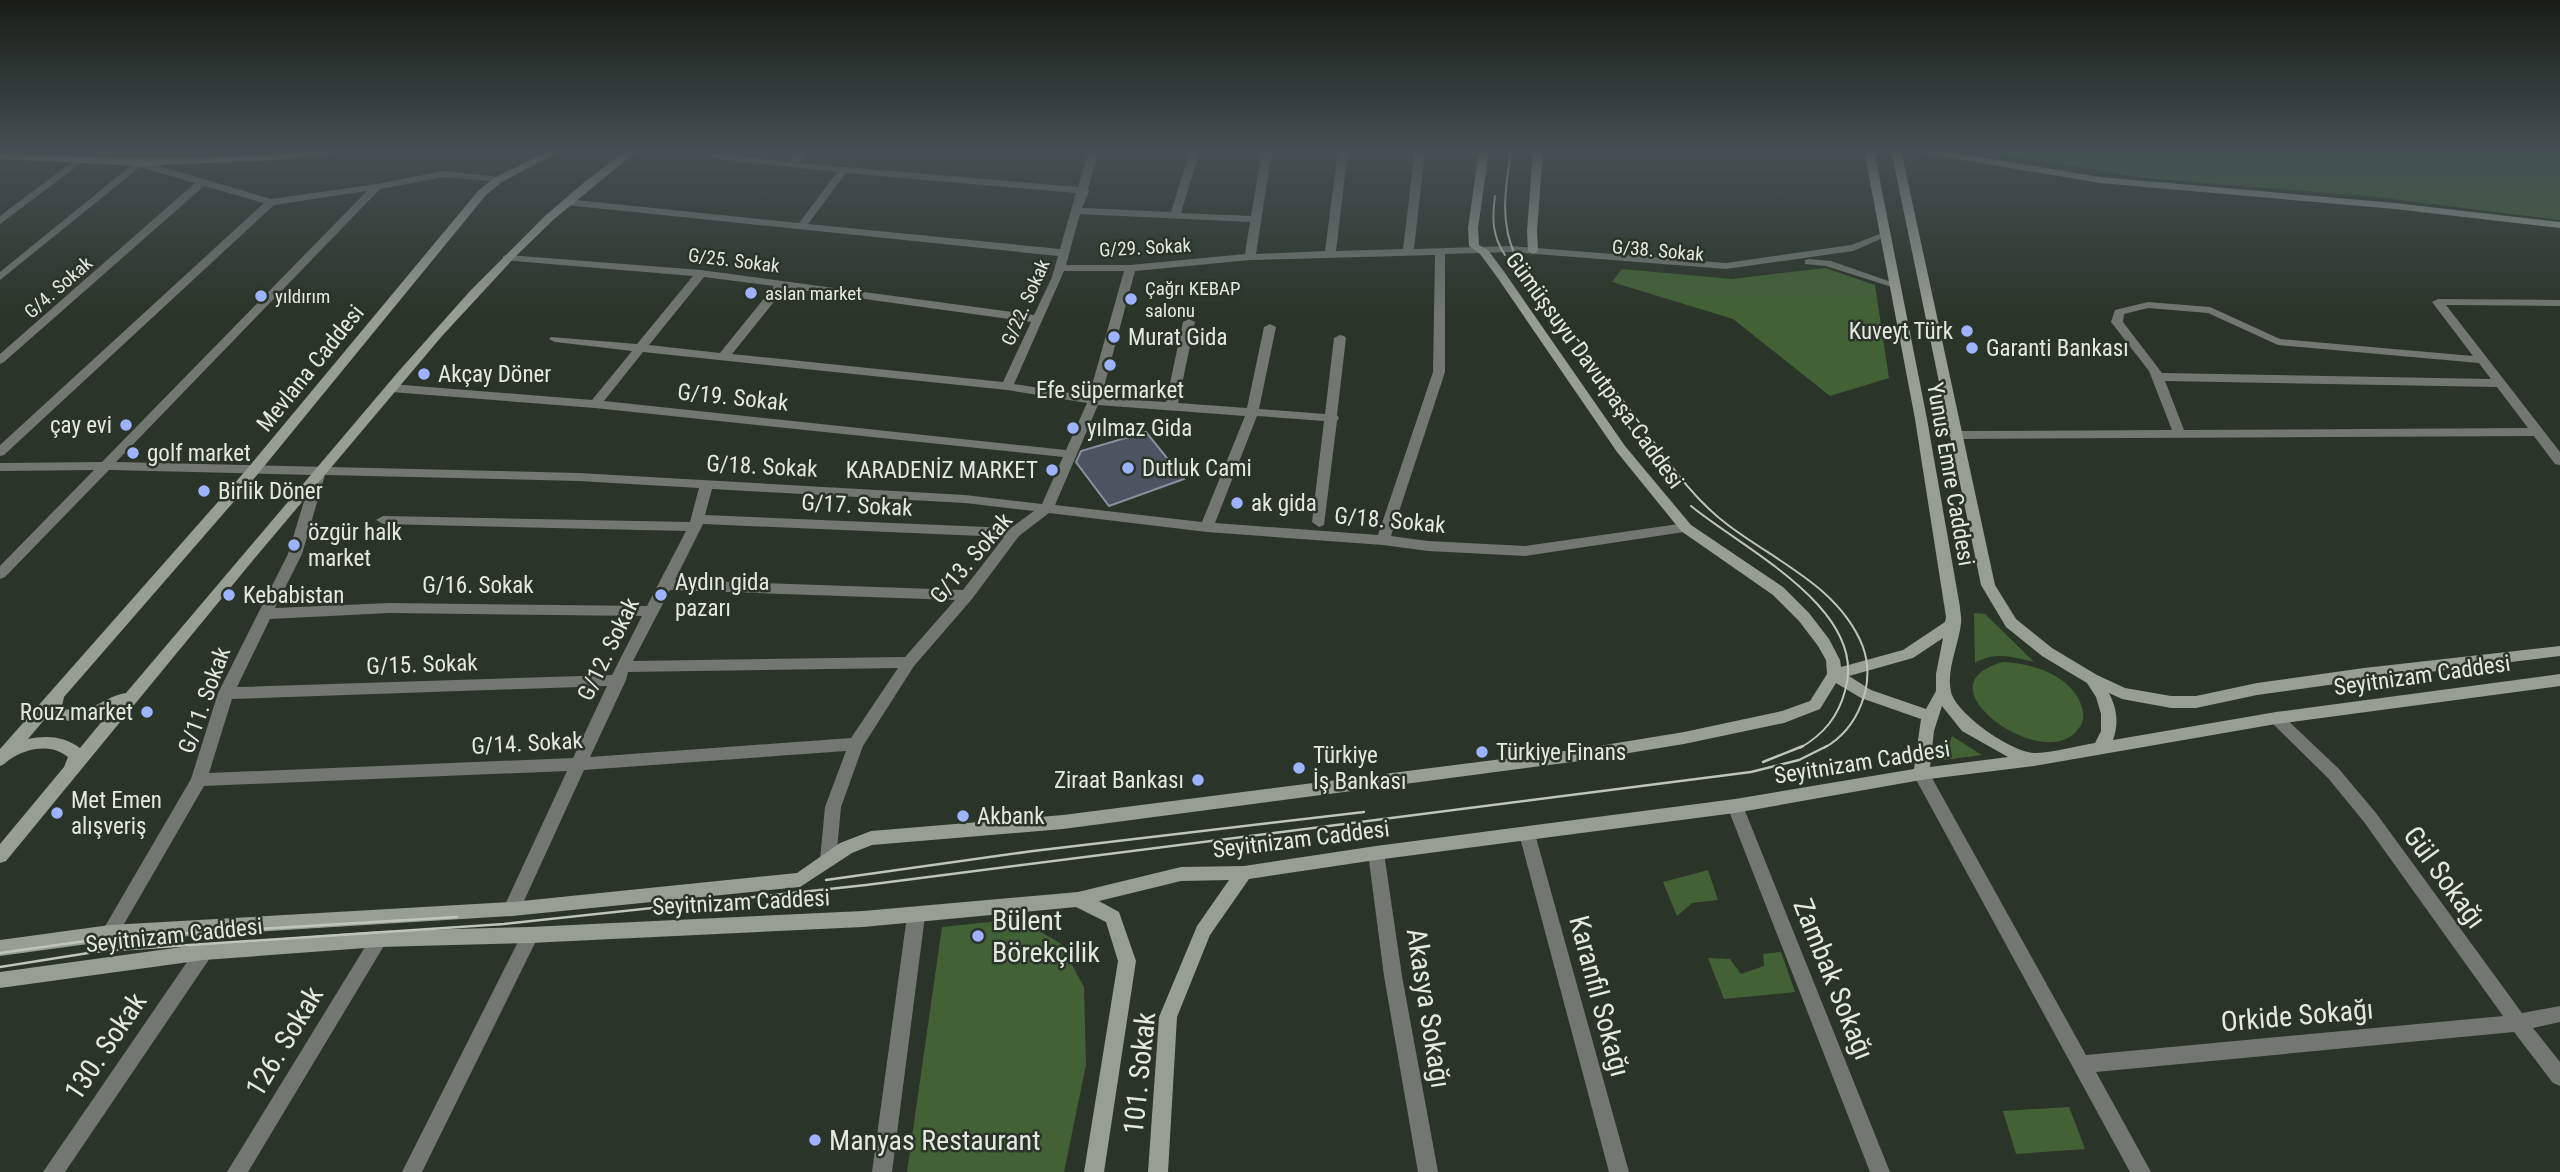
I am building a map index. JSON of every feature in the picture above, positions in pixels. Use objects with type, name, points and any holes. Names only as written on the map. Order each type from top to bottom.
[{"type":"main road","name":"Mevlana Caddesi","points":[[0,760],[252,472],[471,205]]},
{"type":"main road","points":[[0,856],[391,388],[508,258],[563,205]]},
{"type":"main road","name":"Gümüşsuyu Davutpaşa Caddesi","points":[[1477,205],[1474,246],[1484,252],[1621,449],[1686,528],[1787,600],[1824,643],[1833,660],[1833,674]]},
{"type":"main road","name":"Gümüşsuyu Davutpaşa Caddesi","points":[[1534,205],[1534,251]]},
{"type":"main road","name":"Yunus Emre Caddesi","points":[[1879,205],[1935,498],[1954,623],[1944,692]]},
{"type":"main road","name":"Yunus Emre Caddesi","points":[[1907,205],[1988,585],[2000,608],[2022,633],[2092,679]]},
{"type":"main road","points":[[2380,205],[2560,225]]},
{"type":"main road","points":[[1833,674],[1908,654],[1954,623]]},
{"type":"main road","name":"Seyitnizam Caddesi","points":[[2092,679],[2122,693],[2171,702],[2196,702],[2257,689],[2364,674],[2560,651]]},
{"type":"main road","points":[[1833,674],[1866,694],[1929,716]]},
{"type":"main road","name":"Seyitnizam Caddesi","points":[[0,948],[110,933],[512,909],[800,880],[846,848],[871,838],[1063,822],[1346,787],[1684,738],[1784,717],[1815,705],[1833,674]]},
{"type":"main road","points":[[2092,679],[2102,694],[2111,718],[2107,739],[2101,749]]},
{"type":"main road","name":"Seyitnizam Caddesi","points":[[0,980],[204,952],[379,939],[530,935],[916,916],[1078,899],[1181,874],[1244,873],[1735,806],[1921,774],[2034,760],[2276,718],[2560,680]]},
{"type":"main road","points":[[1921,774],[1929,716],[1944,692],[1952,709],[1979,735],[2034,760]]},
{"type":"main road","points":[[57,694],[54,707],[59,714],[71,718],[98,712],[134,693]]},
{"type":"main road","points":[[0,760],[28,744],[59,743],[70,747],[78,755],[70,771]]},
{"type":"main road","name":"101. Sokak","points":[[1158,1172],[1168,1017],[1203,931],[1244,873]]},
{"type":"main road","name":"101. Sokak","points":[[1078,899],[1113,917],[1127,961],[1094,1172]]},
{"type":"street","points":[[0,221],[21,205]]},
{"type":"street","points":[[0,277],[88,205]]},
{"type":"street","name":"G/4. Sokak","points":[[0,360],[176,205]]},
{"type":"street","points":[[0,452],[268,205]]},
{"type":"street","points":[[0,574],[360,205]]},
{"type":"street","points":[[592,205],[802,226],[916,241],[1065,253]]},
{"type":"street","points":[[802,226],[818,205]]},
{"type":"street","name":"G/22. Sokak","points":[[1007,386],[1060,268],[1080,205]]},
{"type":"street","points":[[1175,217],[1179,205]]},
{"type":"street","points":[[1250,257],[1258,205]]},
{"type":"street","points":[[1330,255],[1336,205]]},
{"type":"street","points":[[1408,253],[1414,205]]},
{"type":"street","points":[[1078,212],[1256,219]]},
{"type":"street","name":"G/38. Sokak","points":[[1484,252],[1511,249],[1726,266],[1853,248],[1885,235]]},
{"type":"street","points":[[1383,540],[1439,372],[1440,252]]},
{"type":"street","name":"G/29. Sokak","points":[[1060,268],[1130,268],[1250,257],[1484,252]]},
{"type":"street","name":"G/38. Sokak","points":[[1484,252],[1720,273],[1790,264],[1827,263],[1895,285]]},
{"type":"street","name":"G/25. Sokak","points":[[508,258],[701,273],[1037,319]]},
{"type":"street","name":"G/13. Sokak","points":[[828,860],[833,807],[856,744],[909,662],[967,595],[1014,533],[1047,508],[1094,401],[1130,268]]},
{"type":"street","points":[[595,404],[701,273]]},
{"type":"street","points":[[722,358],[782,284]]},
{"type":"street","points":[[2560,303],[2438,302],[2560,461]]},
{"type":"street","points":[[2180,435],[2158,377],[2117,322],[2119,312],[2148,304],[2210,310],[2278,342],[2480,360]]},
{"type":"street","points":[[1171,408],[1189,322]]},
{"type":"street","points":[[1207,527],[1252,413],[1270,327]]},
{"type":"street","points":[[1319,522],[1333,418],[1340,338]]},
{"type":"street","points":[[555,339],[1007,386],[1094,401],[1333,418]]},
{"type":"street","points":[[2158,377],[2498,383]]},
{"type":"street","name":"G/19. Sokak","points":[[391,388],[595,404],[1070,454]]},
{"type":"street","points":[[1954,435],[2536,432]]},
{"type":"street","name":"G/18. Sokak","points":[[0,467],[105,466],[252,472],[579,477],[707,484],[965,499],[1207,527],[1383,540],[1428,546],[1525,551],[1686,528]]},
{"type":"street","name":"G/11. Sokak","points":[[110,933],[199,780],[226,693],[295,554],[319,473]]},
{"type":"street","name":"G/12. Sokak","points":[[512,909],[651,611],[696,523],[707,484]]},
{"type":"street","name":"G/17. Sokak","points":[[383,520],[696,523],[1014,533]]},
{"type":"street","points":[[666,585],[967,595]]},
{"type":"street","name":"G/16. Sokak","points":[[264,614],[389,608],[651,611]]},
{"type":"street","name":"G/15. Sokak","points":[[226,693],[909,662]]},
{"type":"street","name":"Gül Sokağı","points":[[2276,718],[2347,790],[2421,884],[2516,1023],[2560,1077]]},
{"type":"street","name":"G/14. Sokak","points":[[199,780],[579,764],[856,744]]},
{"type":"street","points":[[1921,774],[2141,1172]]},
{"type":"street","name":"Zambak Sokağı","points":[[1735,806],[1880,1172]]},
{"type":"street","name":"Karanfil Sokağı","points":[[1527,834],[1619,1172]]},
{"type":"street","name":"Akasya Sokağı","points":[[1376,853],[1393,976],[1429,1172]]},
{"type":"street","points":[[882,1172],[916,916]]},
{"type":"street","points":[[412,1172],[530,935]]},
{"type":"street","name":"126. Sokak","points":[[237,1172],[379,939]]},
{"type":"street","name":"130. Sokak","points":[[53,1172],[204,952]]},
{"type":"street","name":"Orkide Sokağı","points":[[2083,1064],[2516,1023],[2560,1014]]},
{"type":"green space","points":[[2438,205],[2560,205],[2560,220]]},
{"type":"green space","points":[[1825,268],[1875,285],[1889,378],[1830,396],[1733,319],[1612,282],[1622,269],[1732,279]]},
{"type":"green space","points":[[1974,613],[1985,614],[2034,662],[1997,656],[1975,663]]},
{"type":"green space","points":[[2003,662],[2038,668],[2070,687],[2083,710],[2083,721],[2069,738],[2055,742],[2024,737],[2008,730],[1983,709],[1973,691],[1975,679],[1984,670]]},
{"type":"green space","points":[[1952,736],[1982,755],[1944,760]]},
{"type":"green space","points":[[1708,870],[1718,900],[1692,903],[1677,916],[1663,882]]},
{"type":"green space","points":[[1018,919],[1060,943],[1084,987],[1086,1065],[1064,1172],[907,1172],[942,927]]},
{"type":"green space","points":[[1781,952],[1795,992],[1724,999],[1708,958],[1730,959],[1741,974],[1764,966],[1763,954]]},
{"type":"green space","points":[[2069,1107],[2085,1149],[2016,1154],[2003,1111]]},
{"type":"building","name":"Dutluk Cami","points":[[1146,432],[1184,479],[1109,506],[1076,462],[1081,451]]},
{"type":"tram line","points":[[1494,205],[1494,227],[1505,255]]},
{"type":"tram line","points":[[1505,205],[1507,229],[1515,255],[1689,488],[1728,525],[1823,592],[1853,626],[1866,661],[1865,691],[1855,718],[1846,730],[1827,746]]},
{"type":"tram line","points":[[1607,398],[1672,484]]},
{"type":"tram line","points":[[1691,506],[1797,584],[1821,608],[1839,634],[1848,662],[1845,691],[1829,724],[1803,746]]},
{"type":"tram line","points":[[1763,762],[1803,746]]},
{"type":"tram line","points":[[0,967],[101,951],[504,924],[866,885],[1751,772],[1799,760],[1827,746]]},
{"type":"tram line","points":[[826,880],[1033,851],[1364,812]]},
{"type":"tram line","points":[[0,953],[107,938],[457,917]]},
{"type":"place","name":"aslan market","points":[[751,293]]},
{"type":"place","name":"yıldırım","points":[[261,296]]},
{"type":"place","name":"Çağrı KEBAP salonu","points":[[1131,299]]},
{"type":"place","name":"Kuveyt Türk","points":[[1967,331]]},
{"type":"place","name":"Murat Gida","points":[[1114,337]]},
{"type":"place","name":"Garanti Bankası","points":[[1972,348]]},
{"type":"place","name":"Efe süpermarket","points":[[1110,365]]},
{"type":"place","name":"Akçay Döner","points":[[424,374]]},
{"type":"place","name":"çay evi","points":[[126,425]]},
{"type":"place","name":"yılmaz Gida","points":[[1073,428]]},
{"type":"place","name":"golf market","points":[[133,453]]},
{"type":"place","name":"Dutluk Cami","points":[[1128,468]]},
{"type":"place","name":"KARADENİZ MARKET","points":[[1052,470]]},
{"type":"place","name":"Birlik Döner","points":[[204,491]]},
{"type":"place","name":"ak gida","points":[[1237,503]]},
{"type":"place","name":"özgür halk market","points":[[294,545]]},
{"type":"place","name":"Kebabistan","points":[[229,595]]},
{"type":"place","name":"Aydın gida pazarı","points":[[661,595]]},
{"type":"place","name":"Rouz market","points":[[147,712]]},
{"type":"place","name":"Türkiye Finans","points":[[1482,752]]},
{"type":"place","name":"Türkiye İş Bankası","points":[[1299,768]]},
{"type":"place","name":"Ziraat Bankası","points":[[1198,780]]},
{"type":"place","name":"Met Emen alışveriş","points":[[57,813]]},
{"type":"place","name":"Akbank","points":[[963,816]]},
{"type":"place","name":"Bülent Börekçilik","points":[[978,936]]},
{"type":"place","name":"Manyas Restaurant","points":[[815,1140]]}]
